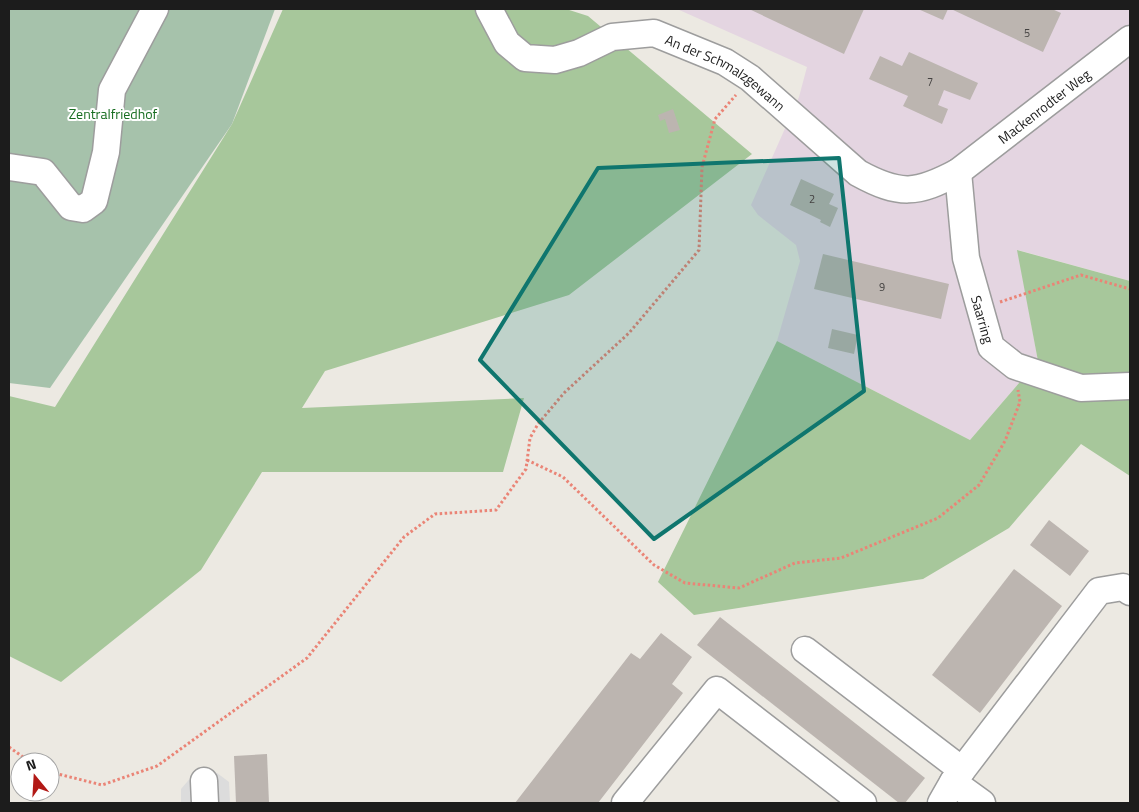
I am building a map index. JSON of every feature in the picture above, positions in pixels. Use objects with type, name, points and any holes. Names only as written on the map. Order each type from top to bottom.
[{"type":"street","points":[[9,167],[43,172],[71,207],[83,209],[94,201],[106,152],[112,90],[155,9]]},
{"type":"street","name":"An der Schmalzgewann","points":[[490,9],[507,43],[526,58],[555,60],[579,53],[612,37],[654,33],[725,62],[750,78],[858,173],[877,183],[899,190],[916,190],[933,185],[958,172]]},
{"type":"street","name":"Mackenrodter Weg","points":[[958,172],[1130,39]]},
{"type":"street","name":"Saarring","points":[[958,172],[966,258],[991,347],[1015,366],[1081,388],[1130,386]]},
{"type":"street","points":[[952,785],[1100,591],[1123,587],[1130,592]]},
{"type":"street","points":[[804,650],[952,785],[982,803]]},
{"type":"street","points":[[625,803],[717,690],[863,803]]},
{"type":"path","points":[[60,774],[102,785],[157,766],[307,658],[404,537],[436,514],[496,510],[526,469],[530,438],[538,424],[564,393],[629,333],[699,250],[702,166],[715,119],[750,78]]},
{"type":"path","points":[[980,309],[1048,284],[1081,275],[1130,290]]},
{"type":"path","points":[[527,460],[563,477],[654,565],[685,583],[739,588],[794,563],[840,558],[938,518],[979,485],[1005,442],[1020,402],[1015,366]]},
{"type":"highlighted area","points":[[839,158],[864,391],[654,539],[480,360],[598,168]]},
{"type":"shaded area","points":[[677,9],[1130,9],[1130,281],[1018,250],[1038,361],[970,440],[777,341],[800,261],[796,245],[758,215],[751,205],[799,97],[807,67]]},
{"type":"shaded area","points":[[217,773],[229,782],[230,803],[181,803],[181,789],[193,775]]},
{"type":"green space","name":"Zentralfriedhof","points":[[9,9],[275,9],[232,124],[50,388],[9,383]]},
{"type":"green space","points":[[283,9],[566,9],[588,16],[752,154],[569,295],[325,371],[302,408],[524,398],[503,472],[262,472],[201,570],[61,682],[9,656],[9,396],[55,407],[232,124]]},
{"type":"green space","points":[[1017,250],[1130,281],[1130,476],[1081,444],[1009,528],[923,579],[694,615],[658,582],[777,341],[970,440],[1038,361]]},
{"type":"building","points":[[749,9],[864,9],[844,54]]},
{"type":"building","points":[[918,9],[948,9],[943,20]]},
{"type":"building","points":[[951,9],[1052,9],[1061,13],[1043,52]]},
{"type":"building","points":[[909,52],[978,83],[970,100],[944,90],[938,105],[948,109],[942,124],[903,106],[908,96],[869,79],[880,56],[902,66]]},
{"type":"building","points":[[673,109],[680,130],[669,133],[665,119],[660,121],[658,115]]},
{"type":"building","points":[[801,179],[834,194],[829,204],[838,208],[830,227],[820,222],[821,220],[790,205]]},
{"type":"building","points":[[823,254],[949,284],[941,319],[814,289]]},
{"type":"building","points":[[832,329],[858,335],[854,354],[828,348]]},
{"type":"building","points":[[1049,520],[1089,551],[1070,576],[1030,545]]},
{"type":"building","points":[[1014,569],[1062,606],[980,713],[932,675]]},
{"type":"building","points":[[720,617],[925,778],[905,803],[899,803],[697,645]]},
{"type":"building","points":[[661,633],[692,657],[672,684],[683,693],[598,803],[515,803],[631,653],[640,659]]},
{"type":"building","points":[[267,754],[269,803],[236,803],[234,756]]}]
